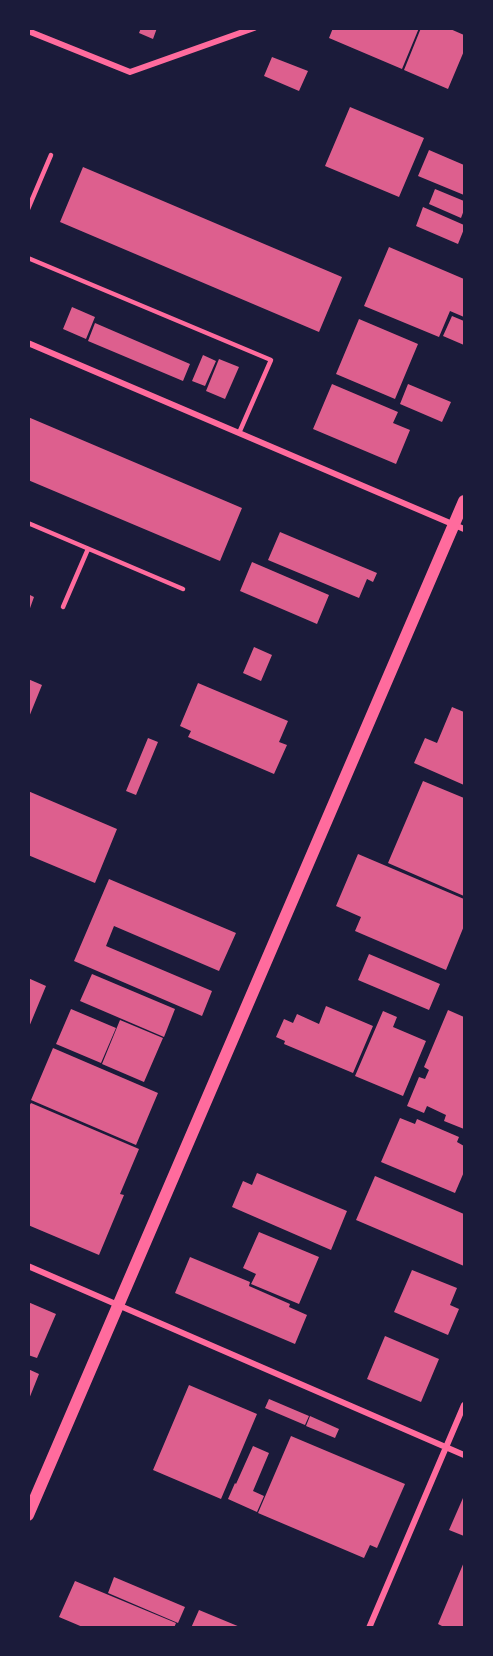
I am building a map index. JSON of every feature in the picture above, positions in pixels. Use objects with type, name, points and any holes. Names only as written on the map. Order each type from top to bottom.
[{"type":"main road","points":[[28,1515],[459,527],[465,501]]},
{"type":"street","points":[[28,31],[130,72],[254,28]]},
{"type":"street","points":[[28,343],[459,527]]},
{"type":"street","points":[[28,1266],[465,1455]]},
{"type":"street","points":[[369,1628],[465,1405]]},
{"type":"lane","points":[[28,209],[51,155]]},
{"type":"lane","points":[[28,258],[271,360],[239,433]]},
{"type":"lane","points":[[28,524],[183,589]]},
{"type":"lane","points":[[63,608],[88,549]]},
{"type":"building","points":[[141,28],[157,28],[153,39],[139,33]]},
{"type":"building","points":[[333,28],[419,28],[402,69],[329,38]]},
{"type":"building","points":[[421,28],[448,28],[464,35],[464,51],[448,89],[404,70]]},
{"type":"building","points":[[272,57],[308,71],[299,91],[264,76]]},
{"type":"building","points":[[350,107],[424,138],[399,197],[325,166]]},
{"type":"building","points":[[429,150],[464,165],[464,195],[418,176]]},
{"type":"building","points":[[83,167],[342,277],[319,332],[60,222]]},
{"type":"building","points":[[435,189],[464,201],[461,218],[429,204]]},
{"type":"building","points":[[423,207],[464,225],[458,244],[416,226]]},
{"type":"building","points":[[389,247],[464,279],[464,317],[450,311],[439,337],[364,306]]},
{"type":"building","points":[[72,307],[95,317],[86,339],[63,329]]},
{"type":"building","points":[[452,316],[464,321],[464,345],[443,336]]},
{"type":"building","points":[[359,319],[418,344],[395,399],[336,374]]},
{"type":"building","points":[[95,323],[190,364],[183,381],[88,341]]},
{"type":"building","points":[[203,355],[216,361],[205,386],[192,381]]},
{"type":"building","points":[[219,359],[239,367],[225,399],[206,391]]},
{"type":"building","points":[[332,384],[398,412],[393,423],[410,430],[396,464],[313,429]]},
{"type":"building","points":[[408,384],[451,402],[442,422],[400,404]]},
{"type":"building","points":[[28,417],[242,508],[220,561],[28,480]]},
{"type":"building","points":[[280,532],[377,573],[373,582],[367,579],[359,598],[268,560]]},
{"type":"building","points":[[252,562],[329,595],[317,624],[240,591]]},
{"type":"building","points":[[28,594],[34,597],[29,611],[28,611]]},
{"type":"building","points":[[254,647],[272,655],[261,681],[243,673]]},
{"type":"building","points":[[28,679],[42,685],[29,717],[28,717]]},
{"type":"building","points":[[198,683],[288,721],[279,742],[287,745],[274,774],[188,737],[191,731],[180,726]]},
{"type":"building","points":[[452,707],[464,712],[464,785],[414,763],[425,738],[437,743]]},
{"type":"building","points":[[148,738],[158,742],[136,795],[126,791]]},
{"type":"building","points":[[423,781],[464,798],[464,896],[388,863]]},
{"type":"building","points":[[28,791],[117,829],[95,883],[28,855]]},
{"type":"building","points":[[358,854],[464,899],[464,926],[446,970],[355,931],[361,917],[336,906]]},
{"type":"building","points":[[109,879],[236,933],[219,971],[114,926],[106,946],[212,991],[202,1016],[74,961]]},
{"type":"building","points":[[369,954],[440,984],[429,1010],[358,980]]},
{"type":"building","points":[[92,974],[175,1009],[164,1037],[80,1001]]},
{"type":"building","points":[[28,978],[46,986],[29,1027],[28,1027]]},
{"type":"building","points":[[326,1006],[373,1026],[353,1073],[284,1044],[285,1041],[276,1037],[284,1019],[293,1023],[297,1014],[319,1024]]},
{"type":"building","points":[[71,1009],[116,1028],[101,1063],[56,1044]]},
{"type":"building","points":[[448,1010],[464,1017],[464,1129],[444,1121],[446,1115],[427,1106],[424,1113],[407,1106],[419,1077],[425,1079],[429,1070],[424,1067]]},
{"type":"building","points":[[383,1011],[397,1017],[393,1027],[426,1041],[403,1096],[355,1076]]},
{"type":"building","points":[[120,1020],[163,1038],[144,1082],[102,1064]]},
{"type":"building","points":[[53,1048],[158,1093],[136,1145],[31,1100]]},
{"type":"building","points":[[31,1103],[139,1149],[120,1194],[124,1195],[99,1255],[28,1225],[28,1108]]},
{"type":"building","points":[[400,1118],[415,1124],[417,1119],[459,1137],[457,1142],[464,1146],[464,1172],[455,1193],[381,1162]]},
{"type":"building","points":[[257,1173],[347,1211],[331,1250],[232,1207],[243,1181],[252,1185]]},
{"type":"building","points":[[375,1176],[464,1214],[464,1266],[356,1220]]},
{"type":"building","points":[[259,1232],[319,1257],[299,1304],[251,1284],[256,1274],[243,1268]]},
{"type":"building","points":[[190,1257],[250,1282],[249,1286],[290,1304],[289,1307],[307,1315],[295,1344],[175,1293]]},
{"type":"building","points":[[412,1270],[457,1288],[450,1305],[459,1309],[448,1335],[394,1312]]},
{"type":"building","points":[[28,1302],[56,1314],[37,1358],[28,1355]]},
{"type":"building","points":[[385,1336],[439,1359],[421,1402],[367,1379]]},
{"type":"building","points":[[28,1369],[39,1374],[29,1399],[28,1399]]},
{"type":"building","points":[[189,1385],[257,1414],[221,1499],[153,1470]]},
{"type":"building","points":[[269,1399],[309,1416],[305,1425],[265,1408]]},
{"type":"building","points":[[310,1416],[339,1429],[335,1438],[306,1426]]},
{"type":"building","points":[[291,1436],[405,1484],[377,1548],[370,1545],[364,1558],[258,1513]]},
{"type":"building","points":[[253,1446],[269,1453],[253,1491],[264,1496],[257,1512],[228,1499]]},
{"type":"building","points":[[464,1499],[464,1536],[449,1530]]},
{"type":"building","points":[[464,1562],[464,1628],[446,1628],[438,1624]]},
{"type":"building","points":[[114,1577],[185,1607],[178,1623],[108,1593]]},
{"type":"building","points":[[75,1581],[176,1623],[174,1628],[85,1628],[59,1617]]},
{"type":"building","points":[[199,1610],[240,1627],[240,1628],[191,1628]]}]
